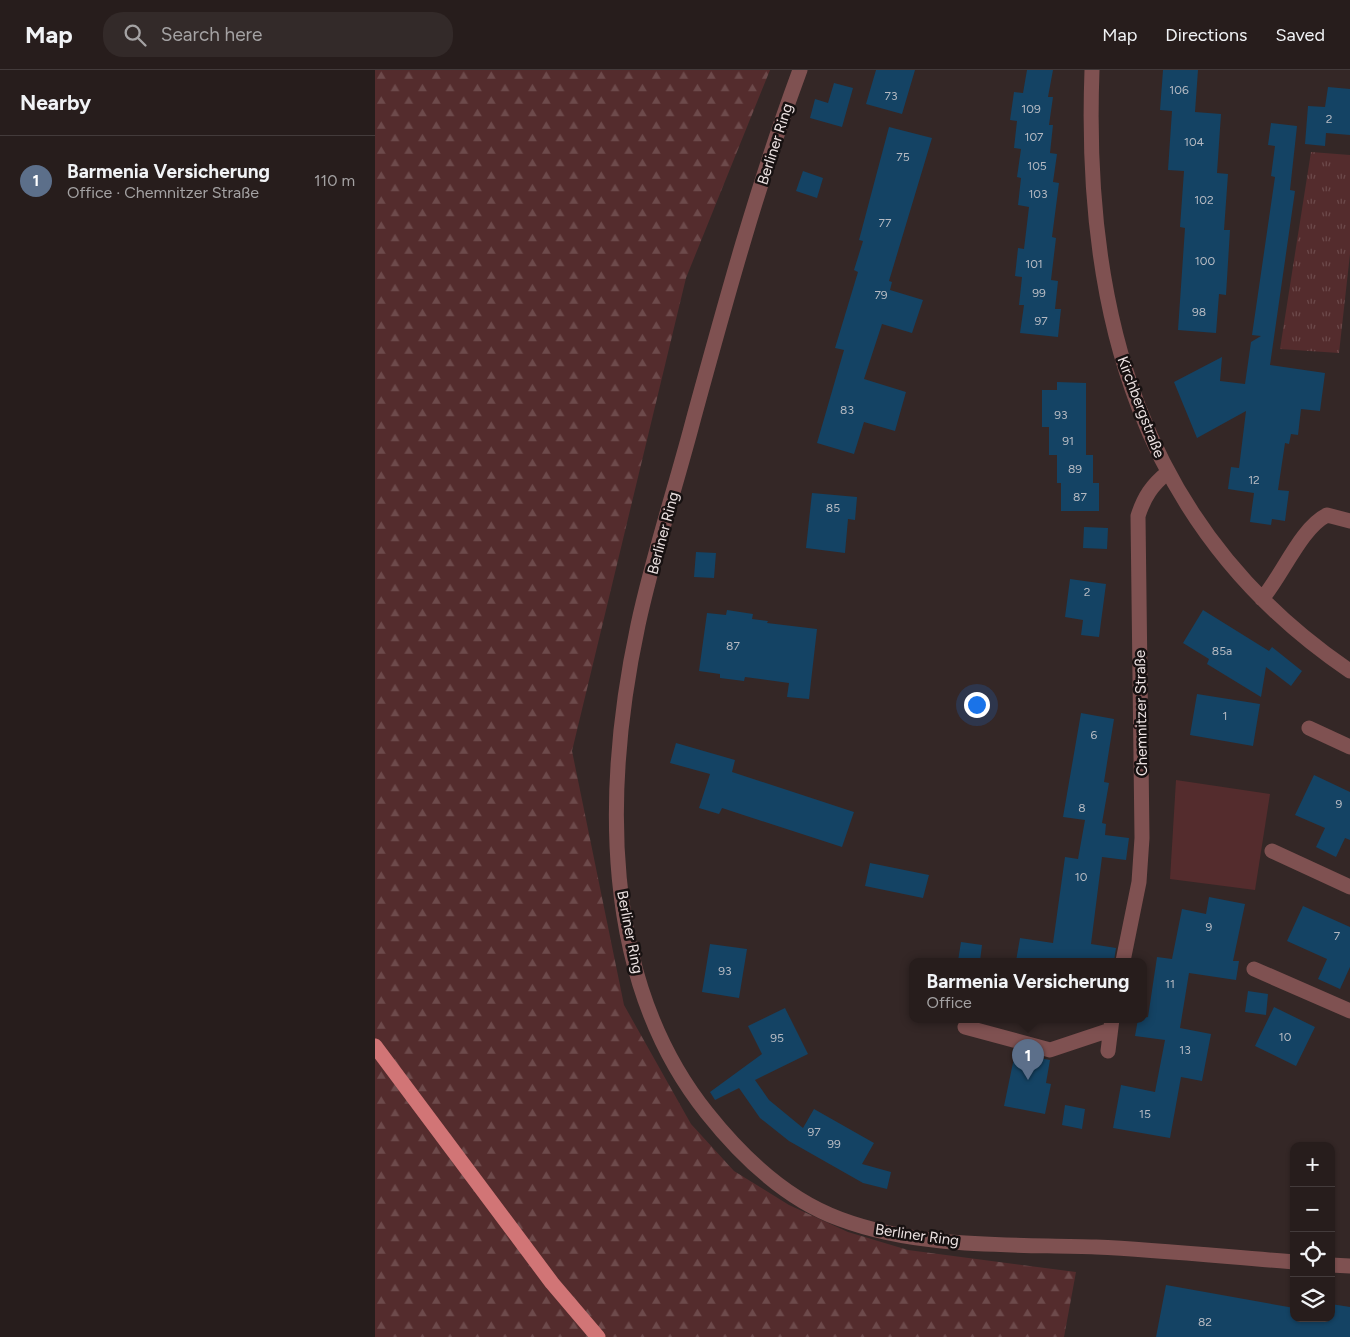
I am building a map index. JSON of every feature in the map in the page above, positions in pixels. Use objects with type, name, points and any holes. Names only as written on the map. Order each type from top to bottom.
[{"type":"main road","points":[[375,1046],[552,1283],[598,1337]]},
{"type":"street","name":"Berliner Ring","points":[[800,70],[727,295],[638,623],[620,728],[617,801],[621,905],[637,974],[653,1020],[672,1060],[695,1098],[724,1135],[778,1185],[806,1204],[839,1218],[899,1235],[933,1240],[1107,1248],[1290,1262]]},
{"type":"street","name":"Kirchbergstraße","points":[[1092,70],[1094,185],[1110,315],[1135,400],[1167,473],[1233,568],[1262,599],[1314,645],[1350,670]]},
{"type":"street","name":"Chemnitzer Straße","points":[[1124,958],[1139,882],[1142,838],[1138,516],[1143,498],[1153,484],[1167,473]]},
{"type":"street","points":[[1262,599],[1283,571],[1306,532],[1317,520],[1327,514],[1350,521]]},
{"type":"street","points":[[1309,728],[1350,747]]},
{"type":"street","points":[[1272,851],[1350,887]]},
{"type":"street","points":[[1254,969],[1350,1011]]},
{"type":"street","points":[[965,1027],[1050,1050],[1111,1024],[1108,1051]]},
{"type":"street","points":[[1335,1265],[1350,1266]]},
{"type":"green space","points":[[375,70],[770,70],[686,278],[572,751],[624,1005],[691,1124],[734,1171],[789,1205],[848,1232],[908,1250],[1076,1272],[1064,1337],[375,1337]]},
{"type":"green space","points":[[1311,152],[1350,155],[1350,254],[1339,353],[1280,349]]},
{"type":"green space","points":[[1176,780],[1270,794],[1255,890],[1170,879]]},
{"type":"building","points":[[876,70],[915,70],[902,114],[866,104]]},
{"type":"building","points":[[1027,70],[1053,70],[1048,97],[1053,97],[1049,125],[1053,125],[1050,153],[1057,154],[1053,182],[1059,183],[1052,237],[1056,238],[1051,280],[1058,281],[1055,309],[1061,309],[1058,337],[1020,333],[1024,305],[1019,305],[1022,277],[1015,276],[1018,248],[1024,249],[1029,207],[1018,205],[1021,178],[1017,177],[1021,149],[1014,148],[1017,121],[1010,120],[1014,92],[1023,93]]},
{"type":"building","points":[[1163,70],[1198,70],[1195,112],[1221,114],[1217,173],[1228,174],[1224,230],[1230,230],[1226,295],[1219,294],[1216,333],[1178,330],[1185,228],[1180,227],[1184,171],[1168,170],[1172,111],[1160,110]]},
{"type":"building","points":[[834,83],[853,88],[842,127],[810,118],[815,99],[828,103]]},
{"type":"building","points":[[1328,87],[1350,89],[1350,135],[1326,133],[1325,146],[1305,144],[1308,106],[1325,107]]},
{"type":"building","points":[[1271,123],[1297,126],[1290,190],[1295,191],[1270,365],[1325,373],[1320,411],[1301,409],[1298,435],[1291,434],[1289,444],[1285,443],[1278,490],[1289,491],[1285,521],[1272,519],[1271,525],[1250,522],[1254,493],[1228,489],[1231,467],[1239,468],[1246,411],[1197,438],[1174,382],[1222,357],[1220,381],[1245,384],[1251,342],[1261,336],[1252,335],[1275,177],[1271,176],[1275,146],[1268,145]]},
{"type":"building","points":[[889,127],[932,138],[889,281],[892,282],[890,290],[923,300],[912,333],[882,324],[864,379],[906,392],[895,431],[864,422],[854,454],[817,443],[844,350],[835,348],[858,272],[854,270],[863,241],[859,240]]},
{"type":"building","points":[[803,171],[823,178],[817,198],[796,191]]},
{"type":"building","points":[[1057,382],[1086,383],[1086,455],[1093,455],[1093,483],[1099,483],[1099,511],[1061,511],[1061,483],[1057,483],[1057,455],[1049,455],[1049,427],[1042,427],[1042,390],[1057,390]]},
{"type":"building","points":[[812,493],[857,497],[855,520],[848,519],[845,553],[806,548]]},
{"type":"building","points":[[1084,527],[1108,528],[1107,549],[1083,548]]},
{"type":"building","points":[[696,552],[716,553],[714,578],[694,577]]},
{"type":"building","points":[[1070,579],[1106,584],[1099,637],[1081,635],[1083,620],[1065,617]]},
{"type":"building","points":[[727,610],[753,614],[752,619],[768,621],[767,623],[817,629],[809,699],[787,697],[789,683],[745,677],[744,681],[720,678],[720,674],[699,671],[707,613],[726,615]]},
{"type":"building","points":[[1203,610],[1269,651],[1272,647],[1302,671],[1291,686],[1266,667],[1261,697],[1207,664],[1209,659],[1183,643]]},
{"type":"building","points":[[1197,694],[1260,704],[1253,746],[1190,735]]},
{"type":"building","points":[[1081,713],[1114,719],[1104,782],[1109,783],[1102,823],[1106,824],[1105,835],[1129,838],[1126,860],[1102,857],[1091,944],[1116,948],[1114,958],[1017,958],[1020,938],[1053,943],[1065,857],[1078,859],[1085,820],[1063,817]]},
{"type":"building","points":[[676,743],[735,760],[732,772],[854,812],[842,847],[722,808],[719,814],[699,808],[710,774],[670,763]]},
{"type":"building","points":[[1314,775],[1350,792],[1350,840],[1345,838],[1336,857],[1316,847],[1325,828],[1295,815]]},
{"type":"building","points":[[870,863],[929,875],[923,898],[865,886]]},
{"type":"building","points":[[1209,897],[1245,904],[1233,961],[1239,961],[1236,980],[1189,973],[1180,1028],[1211,1034],[1202,1081],[1181,1077],[1170,1138],[1113,1128],[1121,1085],[1155,1092],[1165,1040],[1135,1036],[1137,1023],[1147,1023],[1157,957],[1172,959],[1182,909],[1206,914]]},
{"type":"building","points":[[1303,906],[1350,927],[1350,967],[1340,989],[1318,979],[1327,959],[1287,941]]},
{"type":"building","points":[[961,942],[982,945],[980,958],[958,958]]},
{"type":"building","points":[[710,944],[747,949],[739,998],[702,992]]},
{"type":"building","points":[[1248,991],[1268,994],[1266,1015],[1245,1012]]},
{"type":"building","points":[[1274,1007],[1315,1027],[1296,1066],[1255,1046]]},
{"type":"building","points":[[785,1008],[808,1054],[755,1080],[769,1100],[803,1128],[814,1109],[874,1143],[862,1164],[891,1172],[887,1189],[863,1183],[789,1141],[760,1118],[739,1088],[715,1100],[710,1092],[762,1054],[748,1026]]},
{"type":"building","points":[[1015,1053],[1050,1060],[1046,1083],[1051,1084],[1045,1114],[1004,1106]]},
{"type":"building","points":[[1065,1105],[1085,1109],[1082,1129],[1062,1125]]},
{"type":"building","points":[[1166,1285],[1290,1307],[1290,1322],[1335,1322],[1335,1305],[1350,1307],[1350,1337],[1156,1337]]},
{"type":"place","name":"Barmenia Versicherung","points":[[1028,1080]]}]
